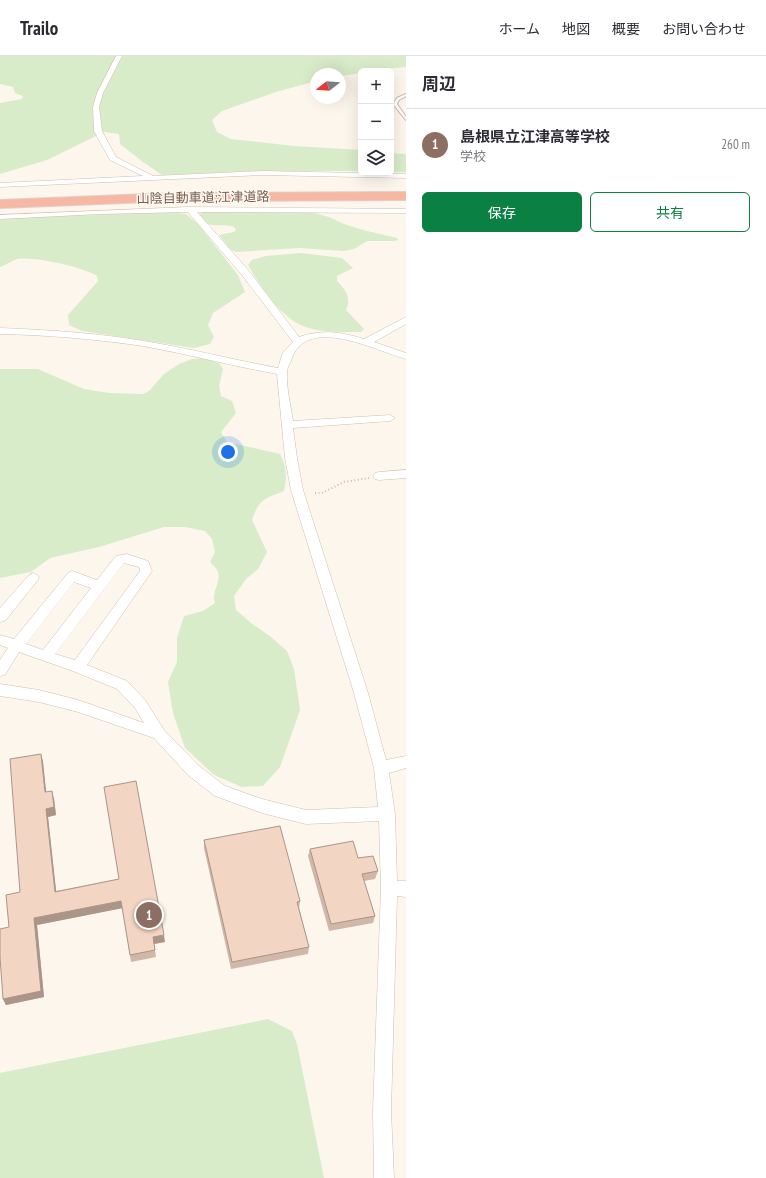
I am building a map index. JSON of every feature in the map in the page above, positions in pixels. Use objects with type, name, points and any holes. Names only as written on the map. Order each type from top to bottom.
[{"type":"highway","name":"山陰自動車道;江津道路","points":[[0,204],[174,197],[406,196]]},
{"type":"street","points":[[119,56],[100,94],[96,106],[98,131],[113,158],[132,169],[147,174],[152,178]]},
{"type":"street","points":[[0,185],[263,173],[406,176]]},
{"type":"street","points":[[0,217],[189,209],[406,211]]},
{"type":"street","points":[[189,209],[232,254],[266,297],[297,341]]},
{"type":"street","points":[[366,342],[406,320]]},
{"type":"street","points":[[0,331],[68,334],[112,339],[162,347],[282,372]]},
{"type":"street","points":[[384,1178],[382,1111],[398,888],[381,768],[361,693],[297,490],[291,458],[282,372],[283,361],[288,351],[297,341],[319,334],[330,334],[366,342],[406,356]]},
{"type":"street","points":[[288,425],[326,424],[390,418]]},
{"type":"street","points":[[379,476],[406,474]]},
{"type":"street","points":[[46,656],[120,559],[127,558],[144,564],[146,572],[78,667]]},
{"type":"street","points":[[0,671],[16,646],[72,576],[99,586]]},
{"type":"street","points":[[0,617],[32,578]]},
{"type":"street","points":[[0,640],[78,667],[122,685],[140,704],[159,734],[193,770],[220,791],[262,806],[306,817],[387,814]]},
{"type":"street","points":[[0,690],[39,696],[78,706],[159,734]]},
{"type":"street","points":[[381,768],[406,762]]},
{"type":"lane","points":[[406,95],[398,99],[395,104],[406,119]]},
{"type":"path","points":[[315,493],[322,493],[344,482],[379,476]]},
{"type":"green space","points":[[0,56],[406,56],[406,67],[358,68],[358,73],[346,75],[346,68],[310,68],[310,83],[276,92],[222,111],[212,120],[217,132],[231,139],[294,146],[358,150],[358,171],[267,171],[162,175],[120,144],[119,134],[104,132],[47,160],[0,174],[0,103],[22,99],[23,96],[15,93],[13,87],[0,84]]},
{"type":"green space","points":[[394,153],[406,154],[406,172],[394,172]]},
{"type":"green space","points":[[205,211],[311,212],[363,230],[397,238],[398,240],[367,241],[354,249],[344,251],[299,248],[236,252],[230,249],[219,235],[234,232],[236,230],[234,227],[208,224],[200,217],[200,214]]},
{"type":"green space","points":[[168,212],[186,214],[198,224],[238,275],[245,292],[213,313],[208,325],[214,337],[210,344],[194,348],[82,331],[69,325],[68,315],[98,281],[97,276],[70,266],[24,258],[17,259],[0,267],[0,219],[59,215]]},
{"type":"green space","points":[[301,253],[342,258],[353,268],[337,276],[337,281],[347,294],[348,306],[346,310],[364,329],[361,332],[331,332],[317,330],[303,326],[294,321],[271,300],[248,265],[252,260],[266,256]]},
{"type":"green space","points":[[203,358],[219,363],[223,369],[219,386],[221,396],[232,401],[236,413],[221,432],[227,442],[280,454],[286,472],[284,491],[263,501],[257,508],[252,520],[267,552],[258,569],[246,579],[234,596],[236,610],[287,651],[294,669],[300,710],[280,767],[263,786],[242,787],[214,775],[185,748],[173,713],[168,682],[177,662],[177,638],[184,616],[203,611],[215,603],[214,595],[219,576],[216,568],[210,562],[215,552],[212,539],[205,531],[185,527],[164,527],[99,547],[50,558],[31,572],[0,578],[0,369],[38,369],[84,389],[109,393],[143,394],[149,391],[164,374],[179,364],[192,359]]},
{"type":"green space","points":[[268,1019],[292,1031],[297,1044],[324,1178],[0,1178],[0,1073]]},
{"type":"building","points":[[41,754],[45,792],[52,791],[54,807],[46,809],[55,892],[119,879],[104,787],[136,781],[164,935],[153,937],[155,950],[130,955],[121,901],[34,918],[41,991],[3,999],[0,929],[9,927],[6,895],[20,892],[10,759]]},
{"type":"building","points":[[280,826],[300,901],[297,902],[309,947],[232,962],[204,840]]},
{"type":"building","points":[[353,841],[358,858],[373,856],[378,871],[362,874],[375,916],[331,924],[310,849]]},
{"type":"place","name":"島根県立江津高等学校","points":[[149,915]]}]
